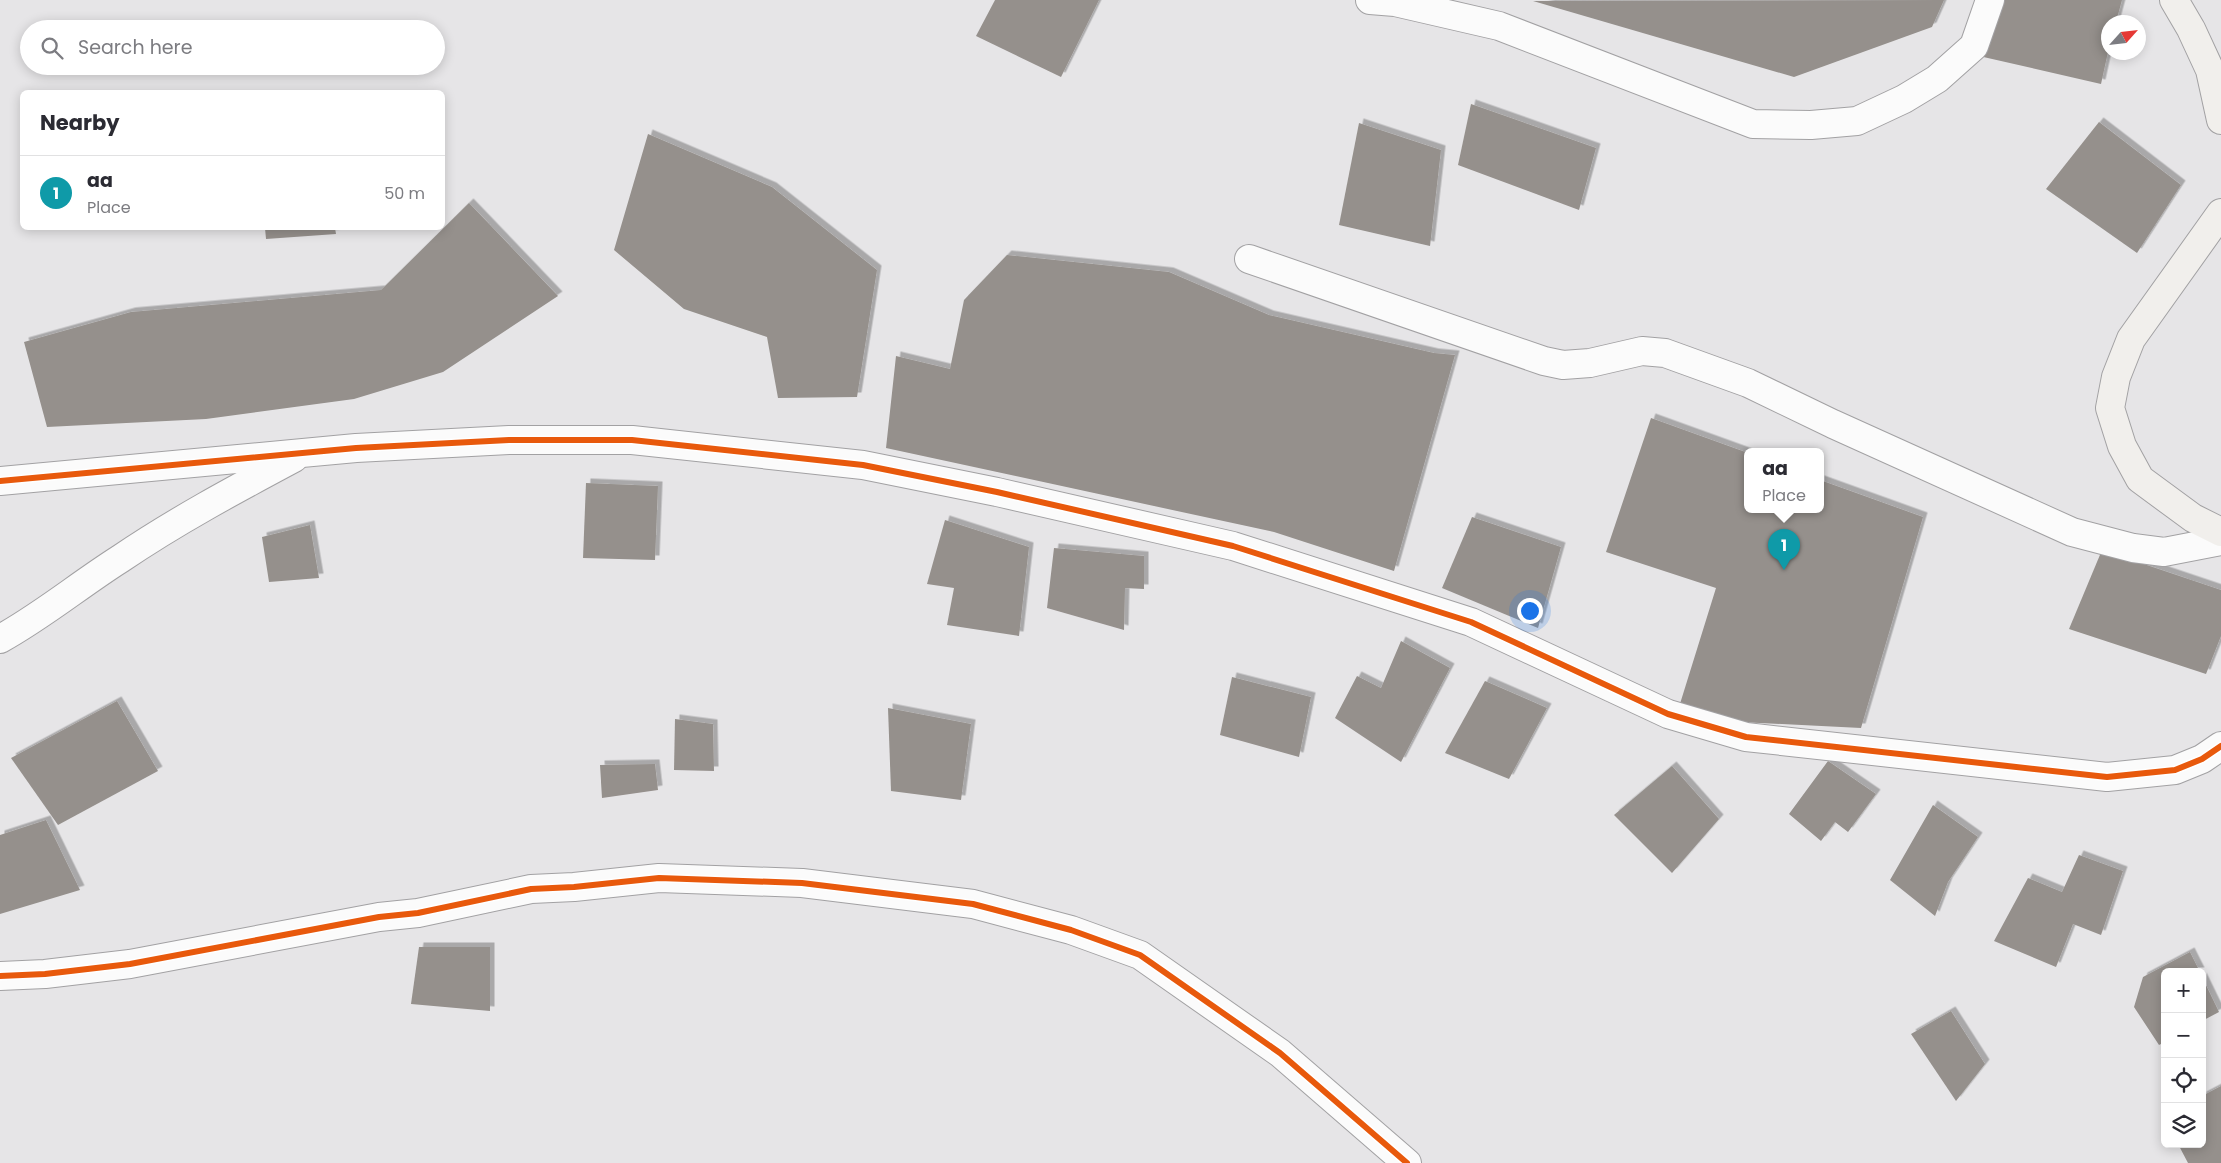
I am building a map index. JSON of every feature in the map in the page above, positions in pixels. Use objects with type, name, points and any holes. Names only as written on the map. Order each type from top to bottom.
[{"type":"street","points":[[1370,0],[1395,2],[1499,26],[1753,124],[1811,126],[1857,121],[1904,99],[1937,79],[1974,46],[1990,0]]},
{"type":"street","points":[[2174,0],[2191,29],[2210,70],[2221,120]]},
{"type":"street","points":[[2221,213],[2131,339],[2116,377],[2110,408],[2122,446],[2140,479],[2194,518],[2221,532]]},
{"type":"street","points":[[1249,260],[1544,361],[1563,365],[1590,363],[1642,350],[1665,353],[1748,382],[1834,424],[2072,532],[2133,548],[2164,552],[2221,541]]},
{"type":"street","points":[[0,481],[304,452],[509,440],[632,440],[863,465],[997,492],[1234,546],[1471,622],[1668,714],[1746,737],[2107,777],[2175,770],[2202,758],[2221,746]]},
{"type":"street","points":[[0,639],[29,623],[119,559],[186,516],[304,452]]},
{"type":"street","points":[[0,976],[65,972],[130,964],[369,919],[418,913],[531,889],[574,887],[659,878],[802,883],[973,904],[1071,930],[1140,955],[1280,1053],[1407,1163]]},
{"type":"building","points":[[995,0],[1099,0],[1061,77],[976,36]]},
{"type":"building","points":[[1944,0],[1932,27],[1794,77],[1533,1]]},
{"type":"building","points":[[1997,0],[2122,0],[2118,15],[2101,15],[2101,60],[2106,60],[2101,84],[1979,56]]},
{"type":"building","points":[[1471,104],[1596,148],[1579,210],[1458,165]]},
{"type":"building","points":[[2099,122],[2181,185],[2137,253],[2046,189]]},
{"type":"building","points":[[1359,123],[1441,150],[1430,246],[1339,225]]},
{"type":"building","points":[[648,134],[772,187],[877,270],[857,397],[778,398],[767,337],[684,309],[614,250]]},
{"type":"building","points":[[469,203],[558,296],[443,372],[354,399],[206,419],[47,427],[24,342],[131,312],[381,290],[442,230],[445,230],[445,227]]},
{"type":"building","points":[[265,230],[335,230],[336,234],[266,239]]},
{"type":"building","points":[[1007,255],[1169,272],[1269,315],[1434,353],[1455,355],[1394,571],[1274,532],[886,448],[896,356],[950,369],[964,300]]},
{"type":"building","points":[[1651,418],[1744,452],[1744,513],[1824,513],[1824,481],[1923,517],[1861,728],[1739,722],[1679,707],[1716,588],[1606,552]]},
{"type":"building","points":[[586,483],[658,486],[655,560],[583,558]]},
{"type":"building","points":[[1472,517],[1561,547],[1538,628],[1442,588]]},
{"type":"building","points":[[945,520],[1029,547],[1019,636],[947,625],[954,588],[927,584]]},
{"type":"building","points":[[310,525],[319,578],[269,582],[262,537]]},
{"type":"building","points":[[1054,548],[1144,556],[1144,589],[1125,588],[1124,630],[1047,608]]},
{"type":"building","points":[[2102,550],[2221,590],[2221,636],[2206,674],[2069,629]]},
{"type":"building","points":[[1401,641],[1450,668],[1401,762],[1335,718],[1357,676],[1381,688]]},
{"type":"building","points":[[1232,677],[1311,697],[1299,757],[1220,735]]},
{"type":"building","points":[[1485,681],[1547,708],[1509,779],[1445,753]]},
{"type":"building","points":[[117,701],[158,771],[58,825],[11,758]]},
{"type":"building","points":[[888,708],[971,724],[961,800],[891,791]]},
{"type":"building","points":[[675,719],[713,724],[714,771],[674,770]]},
{"type":"building","points":[[1828,761],[1876,794],[1848,832],[1835,822],[1821,841],[1789,814]]},
{"type":"building","points":[[655,764],[658,790],[602,798],[600,765]]},
{"type":"building","points":[[1672,766],[1719,819],[1672,873],[1614,815]]},
{"type":"building","points":[[1933,805],[1978,837],[1948,882],[1935,916],[1890,880]]},
{"type":"building","points":[[46,820],[80,890],[0,914],[0,835]]},
{"type":"building","points":[[2079,855],[2123,871],[2101,935],[2073,924],[2056,967],[1994,941],[2028,878],[2062,892]]},
{"type":"building","points":[[419,947],[490,947],[490,1011],[411,1004]]},
{"type":"building","points":[[2190,952],[2198,968],[2161,968],[2161,1044],[2159,1045],[2134,1007],[2143,977]]},
{"type":"building","points":[[2206,985],[2219,1012],[2206,1019]]},
{"type":"building","points":[[1951,1011],[1985,1064],[1956,1101],[1911,1034]]},
{"type":"building","points":[[2221,1086],[2221,1163],[2188,1163],[2180,1148],[2206,1148],[2206,1094]]},
{"type":"cycle path","points":[[0,481],[356,448],[509,440],[632,440],[863,465],[997,492],[1233,546],[1471,622],[1668,714],[1746,737],[2107,777],[2175,770],[2202,759],[2221,746]]},
{"type":"cycle path","points":[[0,976],[45,974],[130,964],[379,917],[418,913],[531,889],[574,887],[659,878],[802,883],[973,904],[1071,930],[1140,955],[1280,1053],[1407,1163]]},
{"type":"place","name":"aa","points":[[1784,570]]}]
